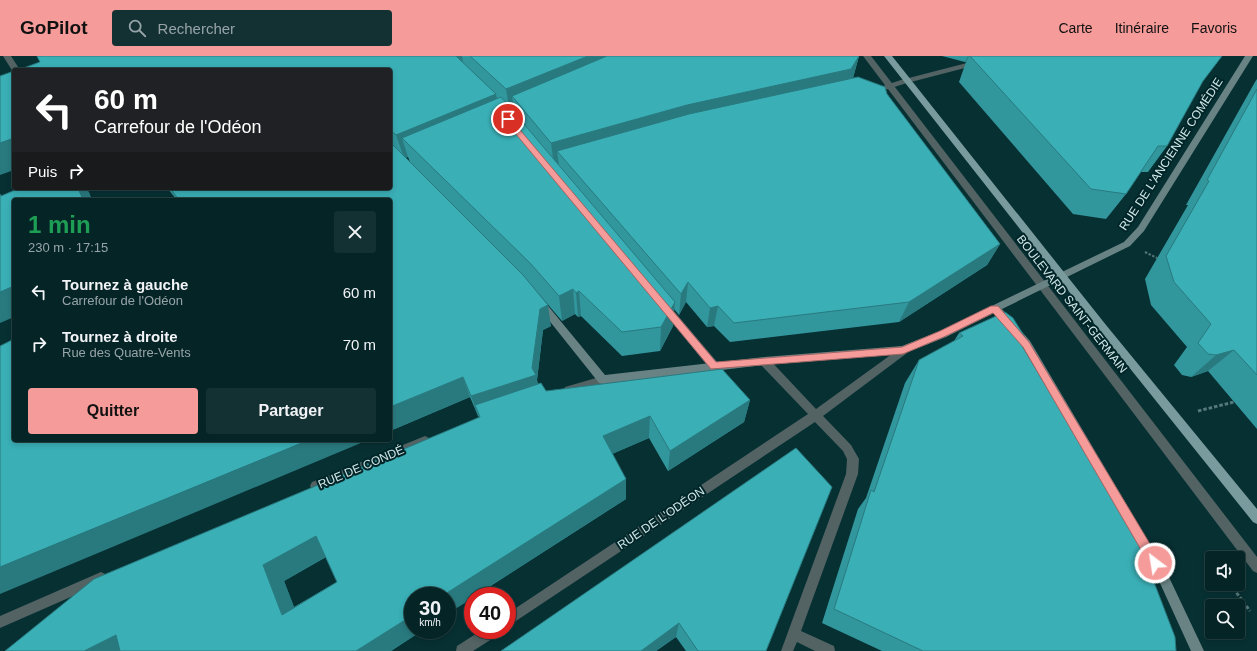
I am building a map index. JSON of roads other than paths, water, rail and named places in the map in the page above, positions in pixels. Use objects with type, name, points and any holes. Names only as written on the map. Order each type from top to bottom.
[{"type":"main road","name":"BOULEVARD SAINT-GERMAIN","points":[[888,56],[1062,277],[1257,518]]},
{"type":"street","points":[[7,56],[15,68]]},
{"type":"street","name":"BOULEVARD SAINT-GERMAIN","points":[[867,56],[1257,567]]},
{"type":"street","points":[[863,93],[908,80],[975,65],[1002,56]]},
{"type":"street","name":"RUE DE L'ANCIENNE COMÉDIE","points":[[714,366],[903,350],[943,334],[1127,244],[1141,229],[1249,56]]},
{"type":"street","points":[[656,297],[714,366]]},
{"type":"street","points":[[536,299],[603,380]]},
{"type":"street","points":[[994,308],[1026,344],[1163,577],[1198,651]]},
{"type":"street","name":"RUE DE L'ODÉON","points":[[516,615],[816,415],[903,350]]},
{"type":"street","points":[[764,361],[847,448],[853,459],[852,474],[787,651]]},
{"type":"street","points":[[559,394],[603,380],[714,366]]},
{"type":"street","name":"RUE DE CONDÉ","points":[[304,491],[404,448],[434,438]]},
{"type":"street","points":[[0,622],[109,574]]},
{"type":"street","points":[[58,611],[95,580]]},
{"type":"street","points":[[794,634],[828,651]]},
{"type":"street","points":[[462,651],[480,639]]}]
